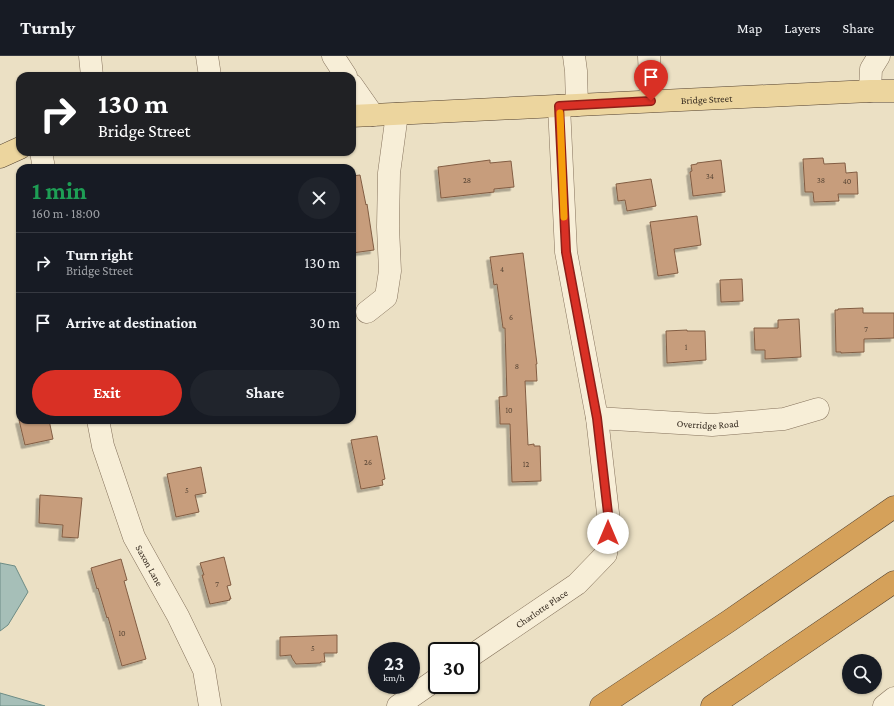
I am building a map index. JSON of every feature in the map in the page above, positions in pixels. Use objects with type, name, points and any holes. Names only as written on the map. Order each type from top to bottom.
[{"type":"highway","points":[[602,706],[729,621],[894,507]]},
{"type":"highway","points":[[712,706],[894,582]]},
{"type":"main road","name":"Bridge Street","points":[[362,116],[651,101],[894,91]]},
{"type":"main road","points":[[0,157],[16,150]]},
{"type":"street","points":[[90,56],[92,72]]},
{"type":"street","points":[[207,56],[209,72]]},
{"type":"street","points":[[333,56],[343,72]]},
{"type":"street","points":[[574,56],[576,71],[568,105],[566,252],[597,418]]},
{"type":"street","points":[[649,56],[651,101]]},
{"type":"street","points":[[870,91],[871,69],[879,56]]},
{"type":"street","points":[[356,97],[362,116]]},
{"type":"street","points":[[367,312],[386,297],[390,272],[388,227],[389,173],[397,114]]},
{"type":"street","name":"Overridge Road","points":[[597,418],[712,425],[784,419],[818,409]]},
{"type":"street","name":"Charlotte Place","points":[[480,650],[577,584],[606,554],[609,522],[597,418]]},
{"type":"street","name":"Saxon Lane","points":[[99,424],[104,446],[134,537],[178,616],[204,670],[210,706]]},
{"type":"street","points":[[398,706],[428,686]]},
{"type":"street","points":[[884,706],[894,698]]},
{"type":"water","points":[[0,563],[15,566],[28,592],[8,625],[0,631]]},
{"type":"water","points":[[0,693],[45,706],[0,706]]},
{"type":"building","points":[[823,158],[824,164],[845,163],[846,173],[857,172],[858,194],[838,194],[839,201],[814,202],[813,192],[805,192],[803,159]]},
{"type":"building","points":[[490,160],[490,163],[511,161],[514,187],[494,189],[494,192],[441,198],[438,167]]},
{"type":"building","points":[[721,160],[725,192],[693,196],[690,172],[692,171],[691,165]]},
{"type":"building","points":[[360,175],[366,205],[367,204],[374,250],[356,252],[356,176]]},
{"type":"building","points":[[651,179],[656,206],[627,211],[625,200],[618,201],[616,184]]},
{"type":"building","points":[[697,216],[701,245],[674,249],[678,273],[658,276],[650,222]]},
{"type":"building","points":[[523,253],[537,364],[537,381],[525,381],[528,445],[534,444],[534,446],[540,446],[541,481],[512,482],[510,424],[500,424],[499,397],[507,396],[505,328],[503,328],[497,284],[494,285],[490,257]]},
{"type":"building","points":[[742,279],[743,301],[721,302],[720,280]]},
{"type":"building","points":[[863,308],[863,313],[894,313],[894,338],[864,339],[864,352],[836,352],[835,310]]},
{"type":"building","points":[[799,319],[801,357],[765,359],[765,350],[755,350],[754,328],[778,328],[778,320]]},
{"type":"building","points":[[666,331],[705,331],[706,360],[667,363]]},
{"type":"building","points":[[20,424],[50,424],[53,439],[25,445]]},
{"type":"building","points":[[377,436],[385,479],[382,480],[383,485],[361,489],[351,440]]},
{"type":"building","points":[[201,467],[206,493],[195,495],[199,512],[176,517],[167,474]]},
{"type":"building","points":[[40,495],[82,498],[78,538],[62,537],[63,525],[39,523]]},
{"type":"building","points":[[224,557],[231,585],[227,586],[231,599],[210,604],[200,563]]},
{"type":"building","points":[[121,559],[127,580],[124,581],[146,659],[122,666],[108,617],[107,618],[91,568]]},
{"type":"building","points":[[337,635],[337,653],[324,653],[325,662],[296,664],[291,655],[280,656],[280,637]]},
{"type":"slow traffic","points":[[560,113],[564,217]]},
{"type":"route","points":[[608,533],[609,522],[597,418],[566,252],[559,106],[651,101]]}]
